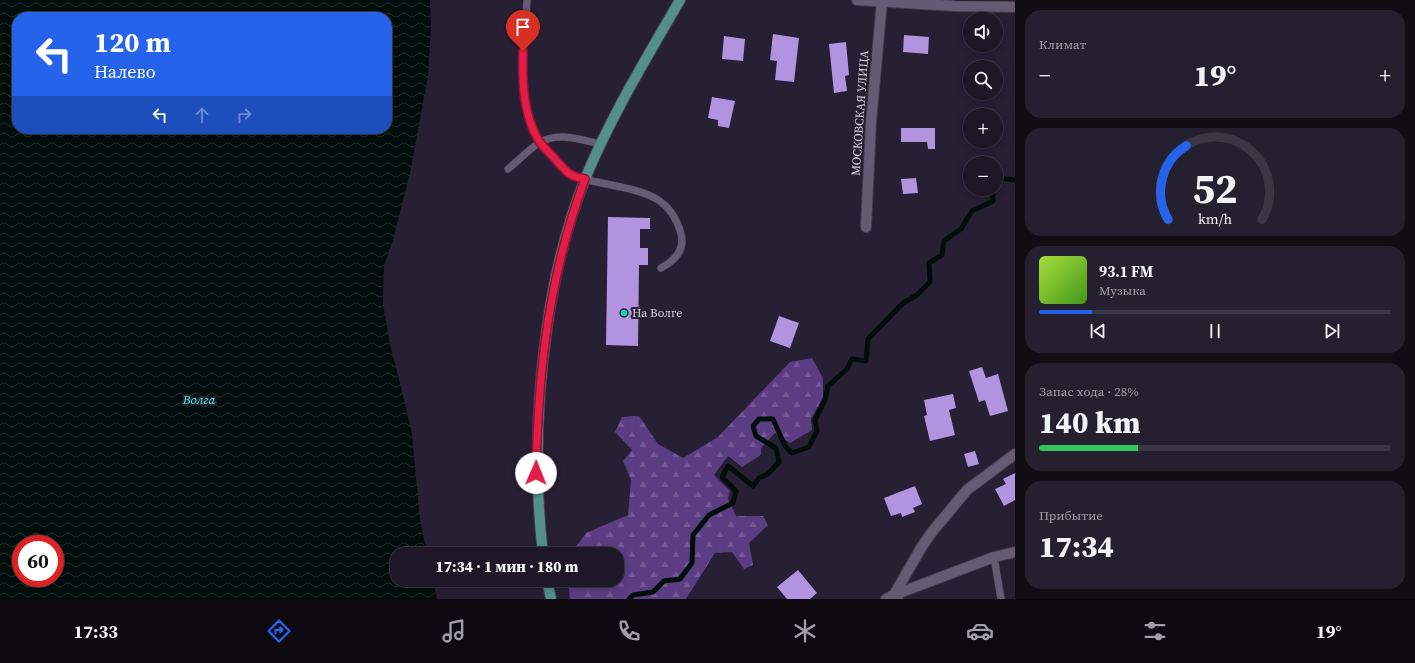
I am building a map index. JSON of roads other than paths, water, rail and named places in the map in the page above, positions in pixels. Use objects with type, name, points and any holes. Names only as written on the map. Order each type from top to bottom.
[{"type":"main road","points":[[542,547],[536,473],[540,386],[551,299],[566,234],[585,179],[600,144],[621,103],[680,0]]},
{"type":"main road","points":[[548,587],[551,599]]},
{"type":"street","points":[[857,0],[954,6],[1015,7]]},
{"type":"street","name":"МОСКОВСКАЯ УЛИЦА","points":[[866,226],[871,122],[882,1]]},
{"type":"street","points":[[893,598],[921,548],[932,532],[967,490],[1015,454]]},
{"type":"street","points":[[893,598],[994,557],[1015,552]]},
{"type":"lane","points":[[527,0],[522,73],[523,88],[529,117],[540,142],[573,177],[639,190],[661,202],[668,209],[679,227],[682,243],[677,255],[670,263],[661,268]]},
{"type":"lane","points":[[508,169],[540,142],[554,137],[567,137],[600,144]]},
{"type":"lane","points":[[994,557],[1001,599]]},
{"type":"water","name":"Волга","points":[[0,0],[430,0],[431,29],[428,76],[410,173],[393,240],[384,266],[383,304],[390,344],[412,434],[420,520],[426,547],[390,547],[390,587],[434,587],[437,599],[0,599]]},
{"type":"waterway","points":[[1003,178],[1015,180]]},
{"type":"waterway","points":[[629,599],[633,595],[653,592],[664,581],[680,579],[692,563],[693,535],[709,515],[733,503],[736,491],[722,477],[728,466],[753,486],[759,478],[768,474],[779,462],[776,448],[756,436],[753,426],[759,419],[773,419],[785,446],[792,453],[809,447],[817,431],[815,420],[825,400],[828,386],[847,369],[852,359],[866,361],[868,339],[903,303],[917,295],[930,282],[929,263],[942,255],[944,241],[961,229],[972,211],[993,201],[993,196]]},
{"type":"place","name":"На Волге","points":[[624,313]]}]
